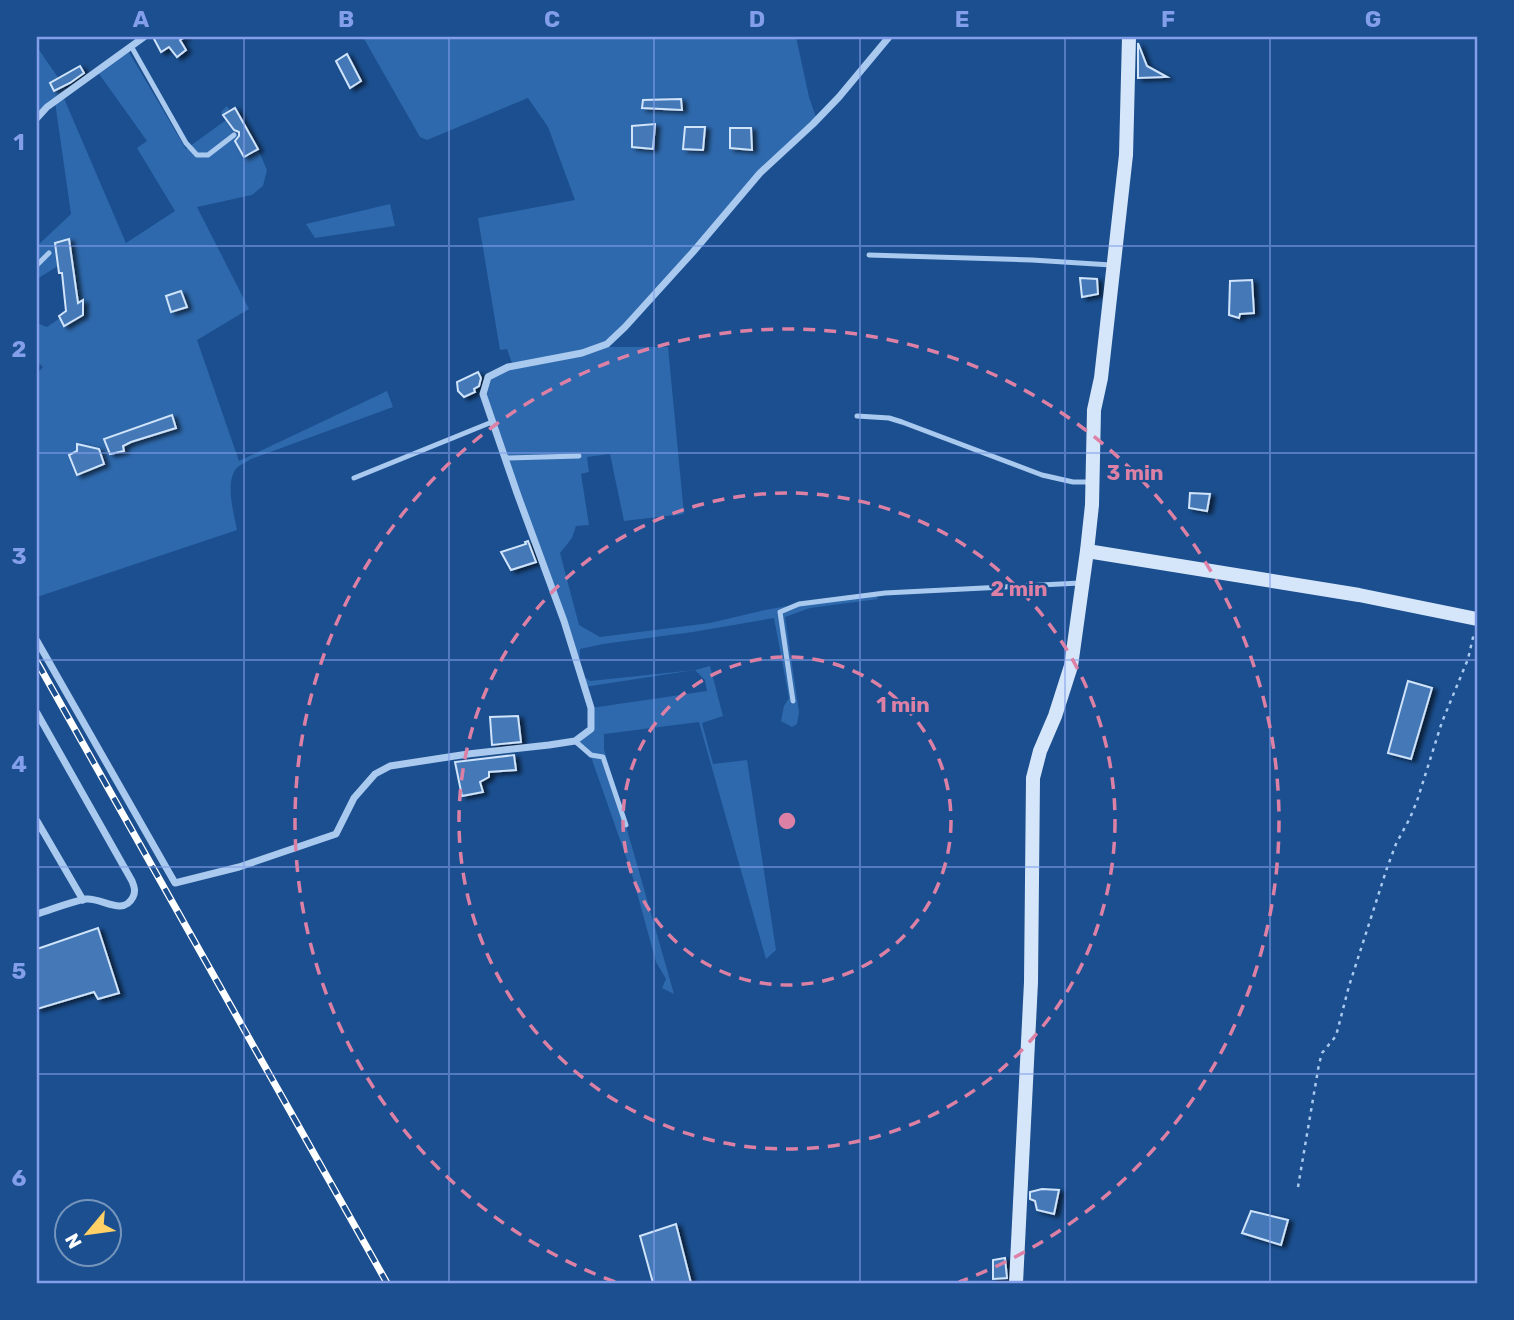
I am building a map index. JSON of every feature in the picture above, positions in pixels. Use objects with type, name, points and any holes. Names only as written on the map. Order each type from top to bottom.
[{"type":"street","points":[[37,118],[47,107],[144,37]]},
{"type":"street","points":[[37,641],[175,883],[239,867],[336,834],[354,798],[375,774],[390,766],[575,741],[591,729],[591,708],[564,621],[483,394],[488,377],[508,368],[582,353],[607,344],[694,253],[760,173],[839,97],[889,37]]},
{"type":"street","points":[[1016,1283],[1031,982],[1033,778],[1071,666],[1083,582],[1092,482],[1094,410],[1101,378],[1126,155],[1129,37]]},
{"type":"street","points":[[1087,551],[1359,595],[1476,626]]},
{"type":"street","points":[[37,713],[134,886],[130,901],[121,906],[110,905],[95,898],[37,914]]},
{"type":"street","points":[[37,821],[83,900]]},
{"type":"lane","points":[[131,46],[186,143],[197,155],[208,155],[234,135]]},
{"type":"lane","points":[[37,265],[49,253]]},
{"type":"lane","points":[[869,255],[1114,265]]},
{"type":"lane","points":[[857,416],[889,418],[902,422],[1042,475],[1073,482],[1092,482]]},
{"type":"lane","points":[[354,478],[492,422]]},
{"type":"lane","points":[[505,458],[579,456]]},
{"type":"lane","points":[[793,701],[780,612],[799,604],[885,593],[1083,582]]},
{"type":"lane","points":[[575,741],[591,755],[603,757],[626,825]]},
{"type":"path","points":[[1298,1187],[1322,1053],[1336,1036],[1387,868],[1417,801],[1442,722],[1468,659],[1476,626]]},
{"type":"shaded area","points":[[363,37],[796,37],[809,97],[817,120],[760,173],[606,347],[668,347],[684,514],[624,521],[610,454],[587,457],[589,472],[581,474],[589,525],[576,526],[572,538],[560,553],[579,625],[600,637],[710,623],[799,604],[875,594],[878,599],[810,608],[785,617],[799,712],[797,724],[792,727],[781,721],[789,698],[774,618],[580,649],[579,673],[483,394],[488,377],[513,366],[507,349],[500,350],[478,218],[575,200],[548,127],[528,98],[427,140],[420,137]]},
{"type":"shaded area","points":[[37,47],[68,92],[63,96],[126,243],[175,211],[137,148],[147,141],[97,71],[127,49],[186,149],[226,120],[221,112],[227,106],[230,111],[235,108],[258,149],[267,170],[263,186],[252,195],[197,207],[249,309],[197,340],[239,461],[387,391],[393,407],[251,459],[239,466],[231,482],[232,507],[237,530],[37,597],[37,374],[43,367],[37,361],[37,321],[47,327],[60,318],[65,326],[82,315],[82,301],[78,303],[68,239],[55,243],[58,266],[37,279],[37,246],[71,214],[55,102],[37,118]]},
{"type":"shaded area","points":[[390,204],[395,226],[315,238],[306,224]]},
{"type":"shaded area","points":[[710,666],[723,716],[702,723],[713,764],[747,760],[776,950],[766,959],[699,722],[604,734],[604,749],[674,994],[662,988],[666,979],[656,962],[631,871],[591,757],[575,741],[591,729],[591,708],[707,691],[705,680],[695,670]]},
{"type":"shaded area","points":[[695,670],[584,687],[579,673],[590,681]]},
{"type":"building","points":[[153,37],[185,37],[180,40],[186,50],[177,57],[169,47],[161,52]]},
{"type":"building","points":[[1138,43],[1147,66],[1167,77],[1138,78]]},
{"type":"building","points":[[347,54],[361,81],[350,88],[336,61]]},
{"type":"building","points":[[80,66],[84,73],[54,91],[50,83]]},
{"type":"building","points":[[681,99],[682,110],[642,108],[643,100]]},
{"type":"building","points":[[235,108],[258,149],[244,157],[235,141],[239,132],[234,130],[223,115]]},
{"type":"building","points":[[655,124],[653,149],[632,147],[632,126]]},
{"type":"building","points":[[685,127],[705,127],[703,150],[683,149]]},
{"type":"building","points":[[730,128],[751,128],[752,150],[730,148]]},
{"type":"building","points":[[69,239],[78,303],[83,300],[83,315],[64,326],[59,316],[66,311],[62,273],[59,273],[55,243]]},
{"type":"building","points":[[1080,278],[1097,279],[1098,294],[1082,297]]},
{"type":"building","points":[[1252,280],[1254,313],[1240,314],[1239,318],[1229,315],[1230,281]]},
{"type":"building","points":[[181,291],[187,307],[171,312],[166,296]]},
{"type":"building","points":[[478,372],[481,378],[479,386],[474,389],[475,392],[464,397],[458,391],[457,382]]},
{"type":"building","points":[[172,415],[176,428],[131,442],[123,446],[124,451],[110,454],[104,439]]},
{"type":"building","points":[[77,444],[99,449],[104,464],[77,475],[69,455],[77,451]]},
{"type":"building","points":[[1190,493],[1210,494],[1207,511],[1189,508]]},
{"type":"building","points":[[528,541],[536,562],[511,570],[501,552]]},
{"type":"building","points":[[1408,681],[1432,688],[1411,759],[1388,753]]},
{"type":"building","points":[[518,716],[521,742],[492,745],[490,717]]},
{"type":"building","points":[[514,755],[516,770],[489,772],[489,777],[480,782],[483,792],[462,796],[455,762]]},
{"type":"building","points":[[98,928],[119,993],[98,999],[94,992],[37,1009],[37,949]]},
{"type":"building","points":[[1042,1189],[1059,1190],[1054,1214],[1037,1210],[1035,1201],[1030,1199],[1030,1192]]},
{"type":"building","points":[[1251,1211],[1288,1220],[1281,1245],[1242,1233]]},
{"type":"building","points":[[676,1224],[691,1283],[653,1283],[640,1236]]},
{"type":"building","points":[[1005,1258],[1007,1278],[993,1279],[993,1260]]},
{"type":"railway","points":[[37,662],[387,1283]]}]
